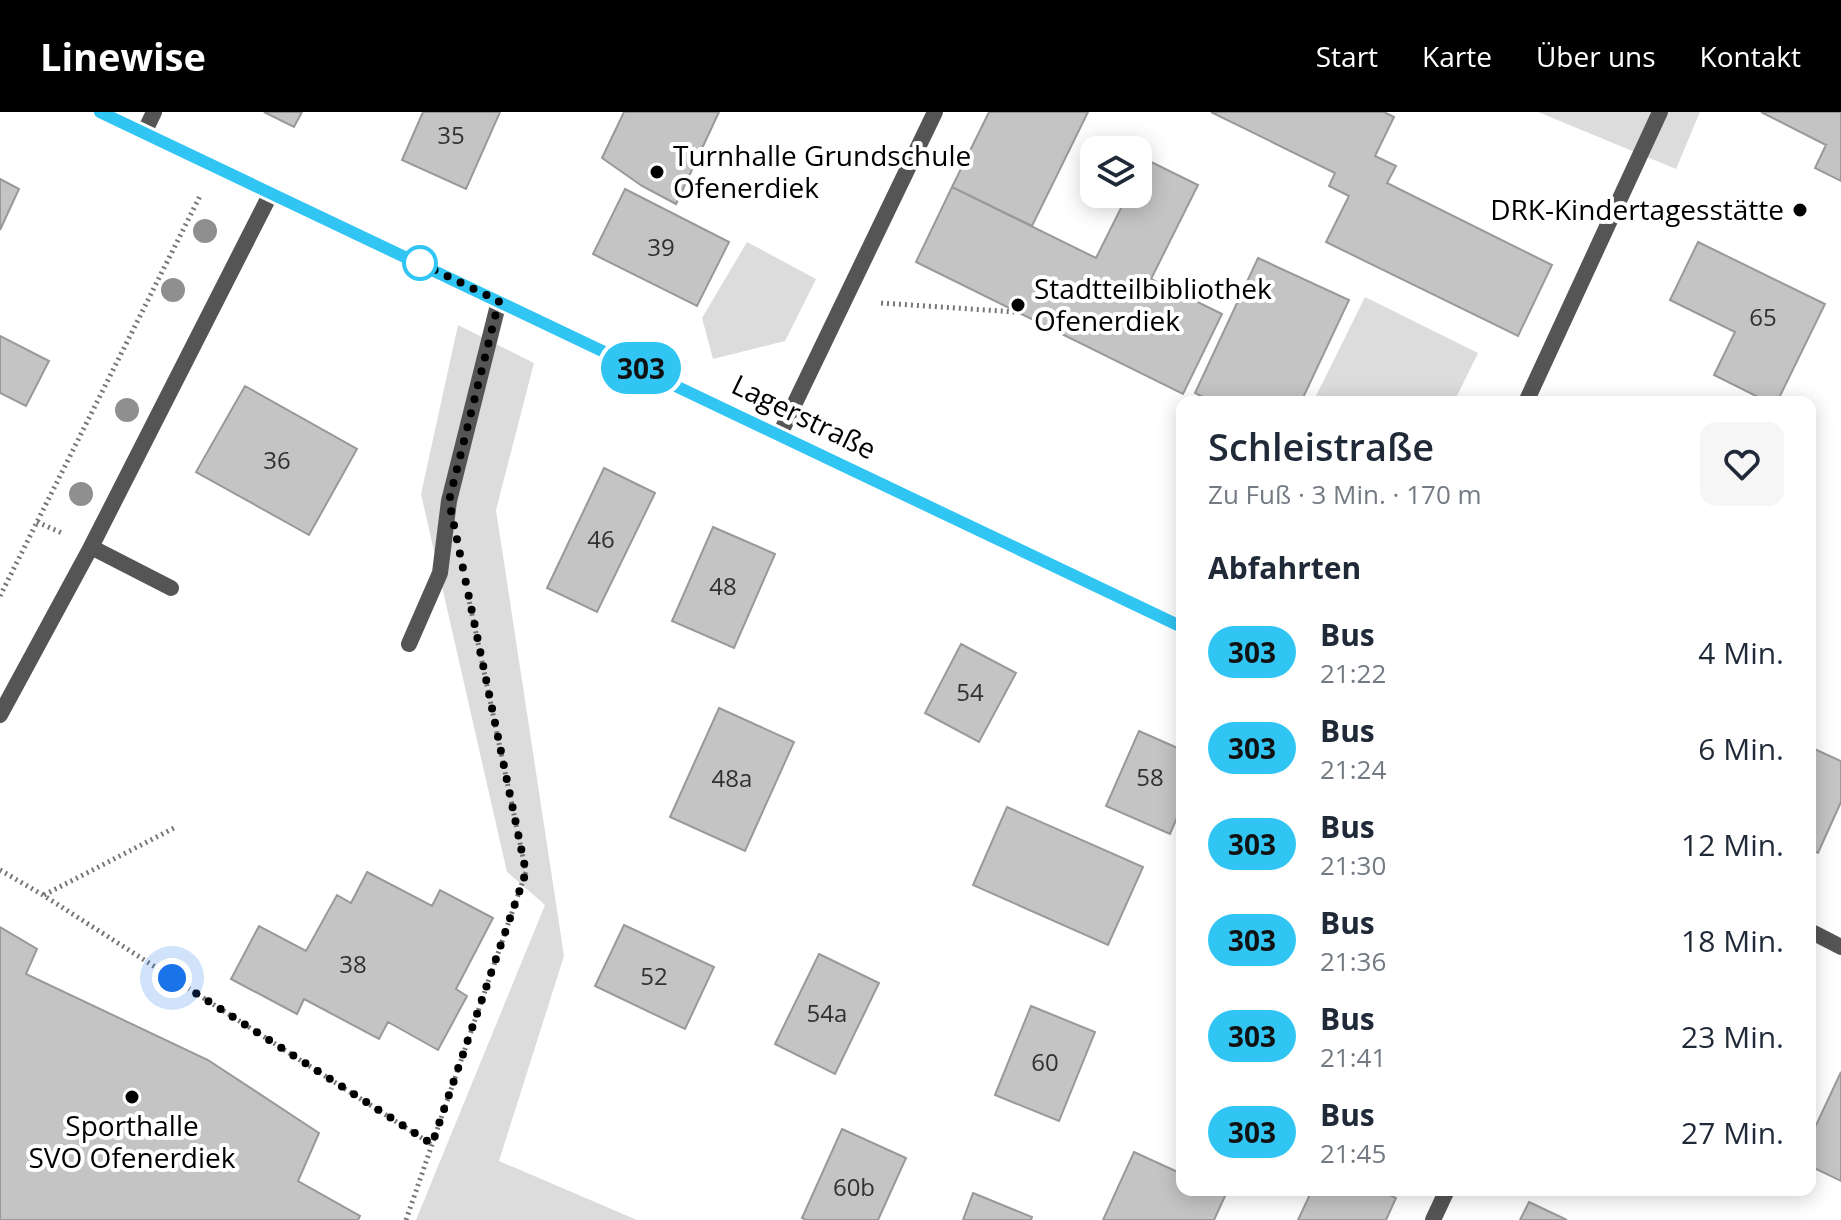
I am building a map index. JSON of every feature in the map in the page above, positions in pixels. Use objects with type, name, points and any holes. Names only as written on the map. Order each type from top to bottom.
[{"type":"street","name":"Lagerstraße","points":[[100,112],[1176,624]]},
{"type":"street","points":[[144,133],[154,112]]},
{"type":"street","points":[[780,434],[935,112]]},
{"type":"street","points":[[1529,396],[1660,112]]},
{"type":"street","points":[[0,715],[91,547],[271,193]]},
{"type":"street","points":[[409,644],[440,573],[449,501],[499,301]]},
{"type":"street","points":[[91,547],[171,588]]},
{"type":"street","points":[[1816,934],[1841,947]]},
{"type":"street","points":[[1433,1220],[1444,1196]]},
{"type":"path","points":[[0,596],[215,167]]},
{"type":"path","points":[[844,300],[1016,312]]},
{"type":"path","points":[[406,1220],[526,872],[468,594]]},
{"type":"path","points":[[43,895],[176,827]]},
{"type":"path","points":[[0,870],[432,1144]]},
{"type":"shaded area","points":[[1538,112],[1700,112],[1676,169]]},
{"type":"shaded area","points":[[747,242],[816,279],[785,341],[713,359],[702,318]]},
{"type":"shaded area","points":[[1365,297],[1478,353],[1457,396],[1316,396]]},
{"type":"shaded area","points":[[458,325],[534,363],[496,510],[564,956],[499,1161],[637,1220],[416,1220],[545,905],[507,872],[421,494]]},
{"type":"building","points":[[264,112],[302,112],[294,127]]},
{"type":"building","points":[[423,112],[500,112],[466,189],[402,160]]},
{"type":"building","name":"Turnhalle Grundschule Ofenerdiek","points":[[624,112],[719,112],[676,204],[642,186],[602,158]]},
{"type":"building","points":[[989,112],[1088,112],[1032,226],[952,187]]},
{"type":"building","points":[[1211,112],[1384,112],[1394,117],[1375,156],[1396,166],[1387,183],[1552,265],[1518,336],[1326,242],[1349,196],[1329,186],[1335,173]]},
{"type":"building","points":[[1761,112],[1841,112],[1841,181],[1815,168],[1826,145]]},
{"type":"building","points":[[1152,162],[1198,185],[1151,279],[1222,314],[1183,394],[916,262],[952,187],[1096,258],[1121,208],[1152,208]]},
{"type":"building","points":[[0,179],[19,189],[0,230]]},
{"type":"building","points":[[625,189],[729,242],[697,306],[593,254]]},
{"type":"building","points":[[1698,242],[1825,304],[1780,396],[1756,396],[1714,375],[1735,332],[1670,300]]},
{"type":"building","points":[[1258,258],[1349,300],[1304,396],[1201,396],[1195,393]]},
{"type":"building","points":[[0,336],[49,361],[26,406],[0,393]]},
{"type":"building","points":[[245,386],[357,449],[309,535],[196,472]]},
{"type":"building","points":[[604,468],[655,493],[597,612],[547,588]]},
{"type":"building","points":[[713,527],[775,554],[734,648],[672,621]]},
{"type":"building","points":[[961,644],[1016,673],[979,742],[925,713]]},
{"type":"building","points":[[719,708],[794,742],[745,851],[670,817]]},
{"type":"building","points":[[1139,731],[1176,747],[1176,820],[1170,834],[1106,806]]},
{"type":"building","points":[[1816,750],[1841,761],[1841,802],[1818,853]]},
{"type":"building","points":[[1007,807],[1143,867],[1108,945],[973,885]]},
{"type":"building","points":[[367,872],[432,906],[440,890],[493,918],[456,989],[467,996],[438,1050],[388,1022],[379,1039],[304,999],[297,1014],[231,979],[259,926],[306,951],[337,895],[351,903]]},
{"type":"building","points":[[624,925],[714,967],[685,1029],[595,986]]},
{"type":"building","name":"Sporthalle SVO Ofenerdiek","points":[[0,927],[37,949],[26,974],[208,1060],[319,1133],[298,1181],[360,1216],[358,1220],[0,1220]]},
{"type":"building","points":[[819,954],[879,983],[835,1074],[775,1044]]},
{"type":"building","points":[[1031,1006],[1095,1032],[1059,1121],[995,1095]]},
{"type":"building","points":[[1841,1072],[1841,1181],[1816,1169],[1816,1125]]},
{"type":"building","points":[[842,1129],[906,1158],[878,1220],[806,1220],[802,1218]]},
{"type":"building","points":[[1134,1152],[1176,1171],[1176,1196],[1225,1196],[1214,1220],[1103,1220]]},
{"type":"building","points":[[973,1193],[1032,1217],[1031,1220],[963,1220]]},
{"type":"building","points":[[1309,1196],[1396,1198],[1386,1220],[1298,1220]]},
{"type":"building","points":[[1529,1202],[1567,1220],[1520,1220]]},
{"type":"bus line","name":"303","points":[[100,112],[1176,624]]},
{"type":"place","name":"Turnhalle Grundschule Ofenerdiek","points":[[657,172]]},
{"type":"place","name":"DRK-Kindertagesstätte","points":[[1800,210]]},
{"type":"place","name":"Stadtteilbibliothek Ofenerdiek","points":[[1018,305]]},
{"type":"place","name":"Sporthalle SVO Ofenerdiek","points":[[132,1097]]},
{"type":"route","points":[[172,978],[432,1144],[526,872],[449,501],[499,301],[420,263]]}]
